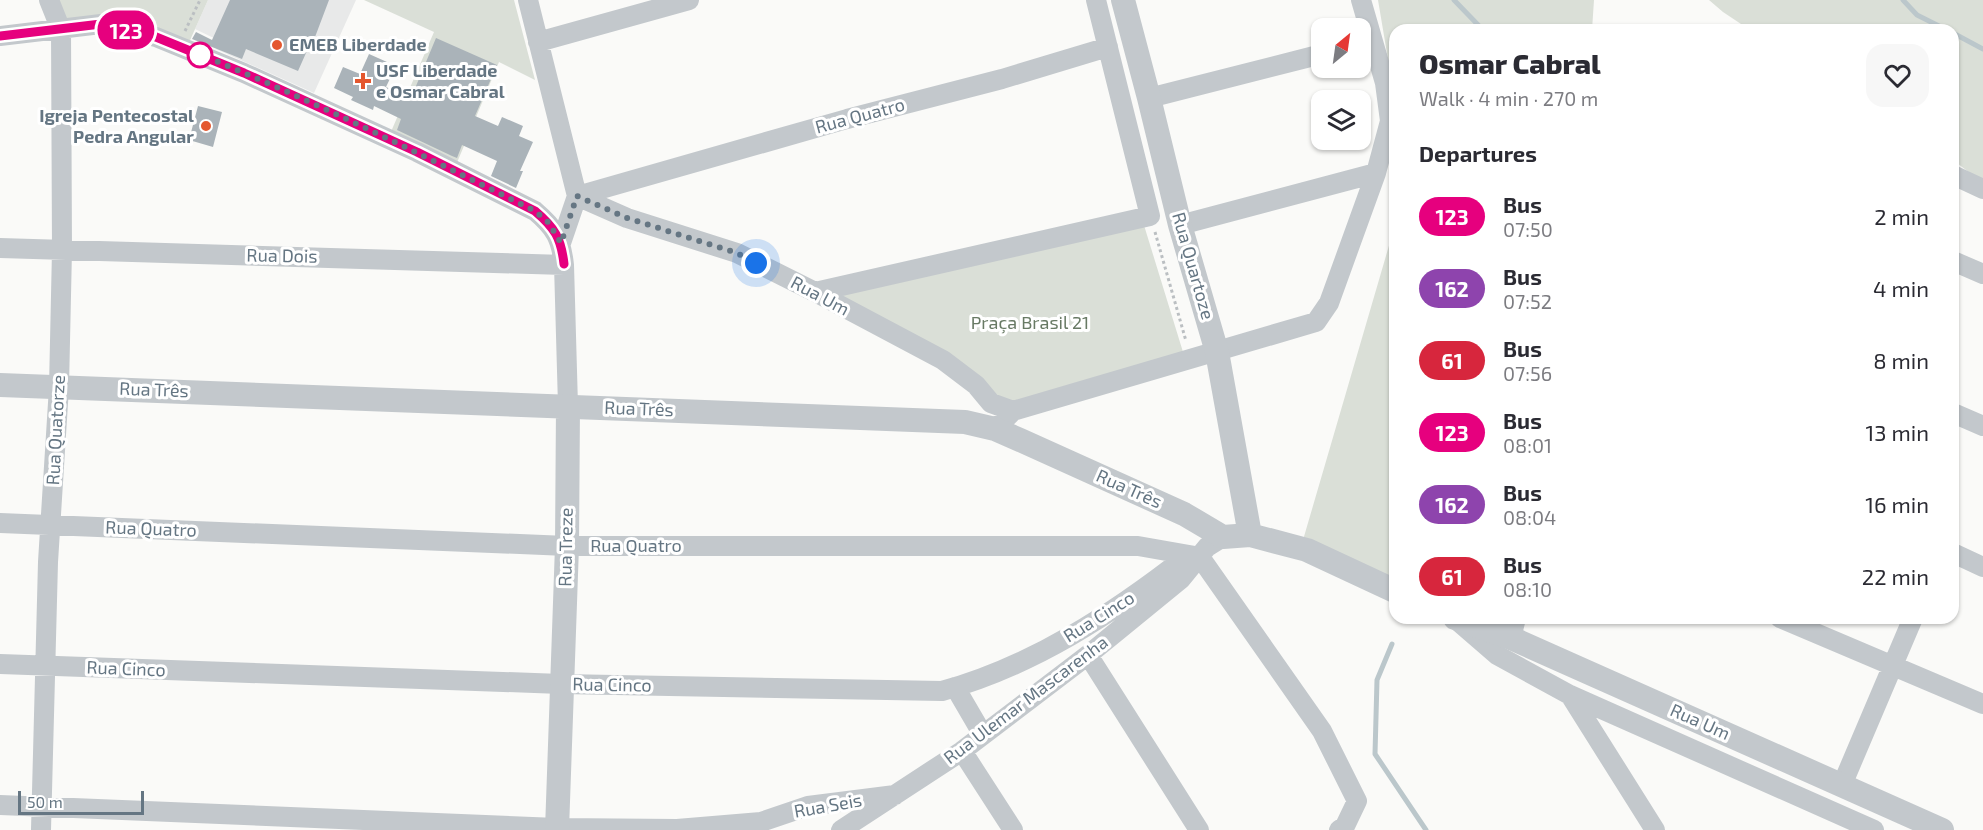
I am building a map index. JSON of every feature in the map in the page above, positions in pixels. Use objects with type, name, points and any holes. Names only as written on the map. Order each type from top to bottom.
[{"type":"street","points":[[49,0],[61,30]]},
{"type":"street","points":[[528,0],[577,196],[561,243]]},
{"type":"street","points":[[538,42],[688,0]]},
{"type":"street","points":[[1361,0],[1363,18]]},
{"type":"street","points":[[1097,4],[1123,1]]},
{"type":"street","name":"Rua Quartoze","points":[[1123,1],[1180,225],[1217,352],[1250,534]]},
{"type":"street","name":"Rua Quartoze","points":[[1097,4],[1150,216]]},
{"type":"street","points":[[0,36],[101,24],[156,37],[244,73],[417,152],[535,211],[548,222],[561,243],[564,264]]},
{"type":"street","name":"Rua Quatorze","points":[[41,830],[48,562],[59,387],[62,250],[61,30]]},
{"type":"street","name":"Rua Quatro","points":[[577,196],[847,119],[1002,79],[1108,47]]},
{"type":"street","points":[[1371,54],[1385,83],[1389,113]]},
{"type":"street","points":[[1114,70],[1147,89],[1311,56]]},
{"type":"street","points":[[995,429],[1013,411],[1316,322],[1329,303],[1376,173],[1389,125]]},
{"type":"street","points":[[1180,225],[1376,173]]},
{"type":"street","points":[[1959,178],[1983,189]]},
{"type":"street","name":"Rua Um","points":[[577,196],[627,218],[737,253],[943,360],[976,385],[991,403],[1013,411]]},
{"type":"street","points":[[815,292],[1150,216]]},
{"type":"street","name":"Rua Dois","points":[[0,248],[564,264]]},
{"type":"street","points":[[1959,263],[1983,273]]},
{"type":"street","name":"Rua Treze","points":[[557,829],[567,546],[568,406],[564,264]]},
{"type":"street","name":"Rua Três","points":[[0,385],[911,419],[964,423],[995,429],[1184,514],[1223,537]]},
{"type":"street","points":[[1959,416],[1983,426]]},
{"type":"street","name":"Rua Quatro","points":[[0,523],[567,546],[1138,546],[1194,556]]},
{"type":"street","points":[[1339,830],[1345,826],[1357,801],[1322,731],[1194,556],[1223,537],[1250,534],[1307,550],[1389,588]]},
{"type":"street","name":"Rua Cinco","points":[[0,664],[561,684],[942,691],[969,684],[1024,660],[1083,630],[1194,556]]},
{"type":"street","name":"Rua Ulemar Mascarenha","points":[[841,830],[962,751],[1088,655],[1181,579],[1194,556]]},
{"type":"street","points":[[1959,556],[1983,567]]},
{"type":"street","name":"Rua Um","points":[[1462,624],[1497,655],[1570,695],[1874,830]]},
{"type":"street","name":"Rua Um","points":[[1490,624],[1514,628],[1842,785],[1942,830]]},
{"type":"street","points":[[1794,624],[1983,704]]},
{"type":"street","points":[[1842,785],[1910,624]]},
{"type":"street","points":[[1088,655],[1199,830]]},
{"type":"street","points":[[955,687],[983,735]]},
{"type":"street","points":[[1570,695],[1655,830]]},
{"type":"street","points":[[962,751],[1013,830]]},
{"type":"street","name":"Rua Seis","points":[[0,805],[557,829],[676,829],[761,822],[808,806],[895,795]]},
{"type":"path","points":[[177,46],[200,0]]},
{"type":"path","points":[[1150,216],[1192,360]]},
{"type":"shaded area","name":"EMEB Liberdade","points":[[208,0],[356,0],[314,93],[216,49],[220,41],[195,29]]},
{"type":"green space","points":[[56,0],[208,0],[187,47],[69,23]]},
{"type":"green space","points":[[364,0],[514,0],[535,80],[499,62],[456,165],[390,134],[434,32]]},
{"type":"green space","points":[[1378,0],[1594,0],[1592,24],[1389,24],[1389,65]]},
{"type":"green space","points":[[1709,0],[1983,0],[1983,183],[1959,165],[1959,24],[1741,24]]},
{"type":"green space","name":"Praça Brasil 21","points":[[1143,222],[1183,352],[1006,404],[831,297]]},
{"type":"green space","points":[[1389,246],[1389,576],[1303,540]]},
{"type":"building","name":"EMEB Liberdade","points":[[230,0],[329,0],[312,45],[310,44],[298,71],[246,49],[242,59],[192,39],[196,32],[212,40]]},
{"type":"building","points":[[436,38],[497,65],[475,116],[498,126],[502,117],[523,126],[519,136],[533,142],[520,171],[523,171],[516,188],[491,176],[497,161],[462,145],[457,158],[452,156],[397,130],[401,119],[374,106],[373,110],[351,100],[353,97],[334,88],[343,67],[360,74],[369,54],[396,66],[386,87],[411,98]]},
{"type":"building","name":"Igreja Pentecostal Pedra Angular","points":[[198,106],[222,112],[213,147],[189,140]]},
{"type":"waterway","points":[[1454,0],[1477,24]]},
{"type":"waterway","points":[[1903,0],[1917,15],[1935,24]]},
{"type":"waterway","points":[[1959,36],[1983,49]]},
{"type":"waterway","points":[[1392,644],[1377,680],[1375,754],[1426,830]]},
{"type":"bus line","name":"123","points":[[0,36],[101,24],[156,37],[244,73],[417,152],[535,211],[548,222],[561,243],[564,264]]},
{"type":"place","name":"EMEB Liberdade","points":[[277,45]]},
{"type":"place","name":"USF Liberdade e Osmar Cabral","points":[[363,81]]},
{"type":"place","name":"Igreja Pentecostal Pedra Angular","points":[[206,126]]},
{"type":"route","points":[[200,55],[194,52],[417,152],[535,211],[548,222],[561,243],[577,196],[627,218],[737,253],[756,263]]}]
